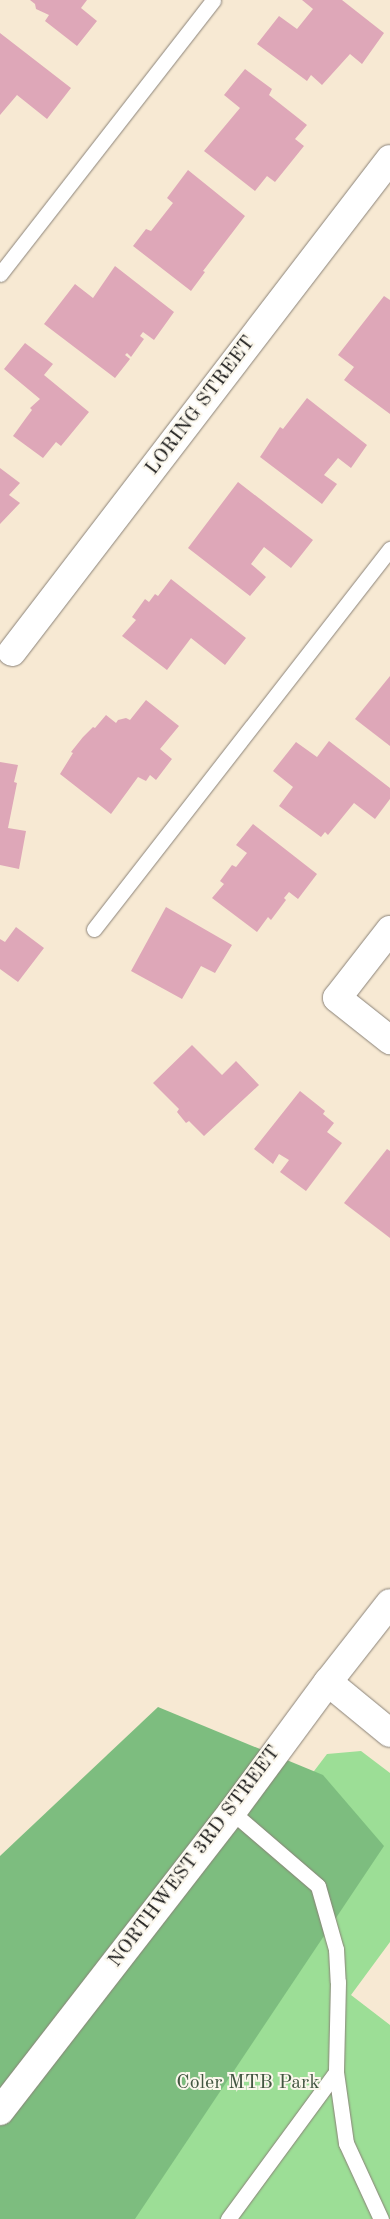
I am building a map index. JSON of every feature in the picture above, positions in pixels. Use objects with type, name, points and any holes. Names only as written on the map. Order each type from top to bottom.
[{"type":"street","name":"LORING STREET","points":[[12,652],[390,159]]},
{"type":"street","points":[[390,930],[338,998],[390,1040]]},
{"type":"street","name":"NORTHWEST 3RD STREET","points":[[0,2111],[232,1812],[328,1682],[390,1603]]},
{"type":"street","points":[[328,1682],[390,1733]]},
{"type":"lane","points":[[0,274],[213,0]]},
{"type":"lane","points":[[94,929],[390,549]]},
{"type":"lane","points":[[232,1812],[318,1886],[336,1949],[338,1982],[336,2072],[348,2149],[381,2219]]},
{"type":"lane","points":[[228,2219],[336,2072]]},
{"type":"green space","points":[[158,1707],[323,1775],[384,1846],[135,2219],[0,2219],[0,1856]]},
{"type":"green space","name":"Coler MTB Park","points":[[361,1751],[390,1773],[390,1942],[351,1995],[390,2025],[390,2219],[0,2219],[0,2185],[327,1754]]},
{"type":"building","points":[[30,0],[87,0],[81,8],[97,21],[77,46],[45,21],[49,15],[36,9],[35,4]]},
{"type":"building","points":[[302,0],[342,0],[384,33],[362,64],[350,54],[322,85],[311,75],[307,81],[257,44],[279,16],[297,29],[313,9]]},
{"type":"building","points":[[0,33],[71,88],[47,119],[17,95],[0,115]]},
{"type":"building","points":[[245,69],[272,89],[269,95],[307,125],[295,139],[304,146],[275,182],[267,176],[255,191],[204,151],[240,108],[224,95]]},
{"type":"building","points":[[188,170],[245,216],[203,271],[205,272],[191,291],[133,246],[146,229],[151,231],[173,203],[167,198]]},
{"type":"building","points":[[115,266],[174,312],[154,340],[143,332],[140,336],[144,339],[131,357],[127,353],[125,355],[130,359],[115,378],[44,324],[75,284],[93,298]]},
{"type":"building","points":[[384,296],[390,300],[390,414],[344,380],[354,367],[338,355]]},
{"type":"building","points":[[25,343],[53,364],[44,375],[89,412],[61,446],[56,442],[43,458],[13,436],[32,410],[30,408],[40,399],[4,369]]},
{"type":"building","points":[[307,398],[367,445],[351,468],[338,458],[324,475],[337,484],[322,504],[260,457],[280,427],[283,429]]},
{"type":"building","points":[[0,468],[20,483],[9,495],[20,503],[0,524]]},
{"type":"building","points":[[238,482],[313,540],[291,568],[264,547],[251,564],[266,577],[250,596],[188,548]]},
{"type":"building","points":[[171,579],[246,638],[225,665],[191,638],[167,670],[122,636],[136,620],[132,617],[145,599],[149,602],[155,594],[158,596]]},
{"type":"building","points":[[390,676],[390,746],[355,719]]},
{"type":"building","points":[[146,700],[179,726],[160,749],[172,759],[156,780],[150,775],[146,781],[138,777],[111,814],[60,774],[73,753],[71,752],[83,737],[93,727],[95,728],[106,715],[116,723],[118,720],[126,718],[130,720]]},
{"type":"building","points":[[329,741],[390,788],[390,799],[375,819],[354,803],[328,835],[325,832],[321,837],[279,806],[293,787],[273,771],[296,742],[317,757]]},
{"type":"building","points":[[0,762],[18,765],[14,782],[17,783],[8,828],[26,831],[19,869],[0,865]]},
{"type":"building","points":[[253,824],[317,874],[298,899],[289,892],[284,898],[286,900],[271,920],[268,917],[257,932],[212,898],[224,884],[220,881],[232,865],[236,867],[247,853],[236,845]]},
{"type":"building","points":[[166,907],[232,945],[215,973],[201,966],[182,999],[131,971]]},
{"type":"building","points":[[16,927],[44,948],[18,982],[0,969],[0,939],[5,942]]},
{"type":"building","points":[[192,1045],[222,1075],[236,1061],[259,1085],[204,1136],[189,1121],[186,1123],[177,1112],[179,1109],[153,1083]]},
{"type":"building","points":[[300,1091],[325,1111],[323,1114],[334,1123],[327,1132],[342,1143],[306,1191],[280,1172],[289,1160],[279,1154],[273,1164],[254,1149]]},
{"type":"building","points":[[387,1149],[390,1151],[390,1238],[344,1203]]}]
